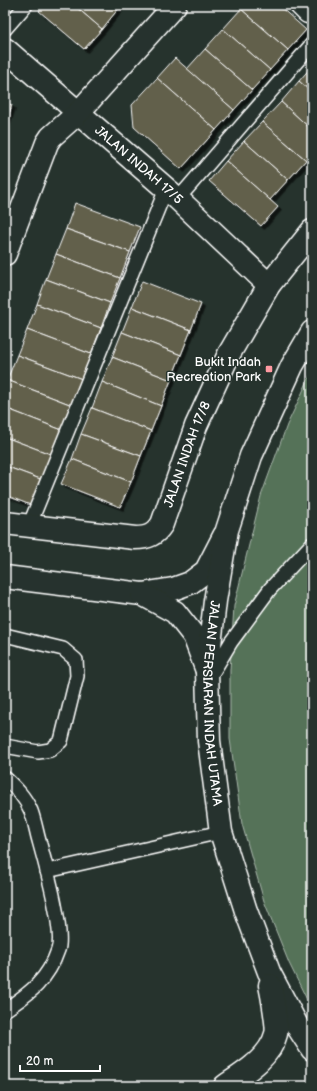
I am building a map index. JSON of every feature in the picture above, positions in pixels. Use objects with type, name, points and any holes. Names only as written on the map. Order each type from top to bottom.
[{"type":"street","points":[[5,254],[47,143],[51,137],[78,113],[175,5]]},
{"type":"street","name":"JALAN INDAH 17/5","points":[[5,49],[172,194],[269,284]]},
{"type":"street","name":"JALAN INDAH 17/8","points":[[29,526],[135,538],[151,536],[157,531],[162,524],[196,426],[229,354],[269,284],[312,231]]},
{"type":"street","name":"JALAN PERSIARAN INDAH UTAMA","points":[[312,332],[292,366],[251,456],[227,530],[215,601],[207,677],[209,741],[221,832],[246,911],[269,972],[299,1029],[312,1049]]},
{"type":"street","points":[[5,523],[29,526]]},
{"type":"street","points":[[5,577],[142,594],[173,589],[190,583],[206,571],[227,530]]},
{"type":"street","points":[[142,594],[175,612],[194,636],[207,677]]},
{"type":"street","points":[[225,1086],[246,1072],[266,1055],[276,1033],[269,972]]},
{"type":"lane","points":[[5,30],[26,5]]},
{"type":"lane","points":[[29,526],[172,194],[312,44]]},
{"type":"lane","points":[[207,677],[270,589],[312,544]]},
{"type":"lane","points":[[5,636],[63,649],[76,660],[77,676],[61,741],[50,750],[38,752],[5,746]]},
{"type":"lane","points":[[5,778],[21,793],[31,811],[47,871],[59,927],[59,949],[48,973],[28,994],[5,1010]]},
{"type":"lane","points":[[47,871],[221,832]]},
{"type":"green space","points":[[312,372],[312,1010],[289,963],[264,901],[242,824],[230,739],[230,670],[234,606],[261,496],[287,425]]},
{"type":"building","points":[[44,5],[74,5],[102,29],[84,49],[39,11]]},
{"type":"building","points":[[74,5],[116,5],[119,8],[102,29]]},
{"type":"building","points":[[245,5],[278,5],[306,30],[288,50],[241,9]]},
{"type":"building","points":[[241,9],[288,50],[270,70],[223,29]]},
{"type":"building","points":[[223,29],[270,70],[252,90],[205,49]]},
{"type":"building","points":[[205,49],[252,90],[234,110],[187,69]]},
{"type":"building","points":[[175,58],[234,110],[216,130],[157,78]]},
{"type":"building","points":[[312,66],[312,93],[299,81]]},
{"type":"building","points":[[157,78],[216,130],[181,169],[134,127],[132,105]]},
{"type":"building","points":[[299,81],[312,93],[312,130],[281,102]]},
{"type":"building","points":[[5,102],[12,105],[5,126]]},
{"type":"building","points":[[281,102],[312,130],[312,153],[306,160],[262,122]]},
{"type":"building","points":[[262,122],[306,160],[288,180],[244,141]]},
{"type":"building","points":[[244,141],[288,180],[270,200],[226,161]]},
{"type":"building","points":[[226,161],[278,207],[261,226],[209,181]]},
{"type":"building","points":[[75,203],[140,227],[130,252],[66,229]]},
{"type":"building","points":[[66,229],[130,252],[120,278],[56,254]]},
{"type":"building","points":[[56,254],[120,278],[110,303],[46,279]]},
{"type":"building","points":[[46,279],[110,303],[101,328],[37,304]]},
{"type":"building","points":[[142,281],[201,304],[191,330],[132,307]]},
{"type":"building","points":[[37,304],[101,328],[91,354],[27,330]]},
{"type":"building","points":[[132,307],[191,330],[181,355],[122,332]]},
{"type":"building","points":[[27,330],[91,354],[82,379],[17,355]]},
{"type":"building","points":[[122,332],[181,355],[171,380],[112,357]]},
{"type":"building","points":[[17,355],[82,379],[72,405],[7,380]]},
{"type":"building","points":[[112,357],[171,380],[161,406],[102,382]]},
{"type":"building","points":[[7,380],[72,405],[62,430],[5,408],[5,387]]},
{"type":"building","points":[[102,382],[161,406],[151,431],[92,408]]},
{"type":"building","points":[[5,408],[62,430],[53,455],[5,437]]},
{"type":"building","points":[[92,408],[151,431],[141,456],[81,434]]},
{"type":"building","points":[[81,434],[141,456],[131,482],[72,459]]},
{"type":"building","points":[[5,437],[53,455],[43,480],[5,466]]},
{"type":"building","points":[[72,459],[131,482],[120,507],[61,484]]},
{"type":"building","points":[[5,466],[43,480],[33,506],[5,495]]},
{"type":"place","name":"Bukit Indah Recreation Park","points":[[269,369]]}]
